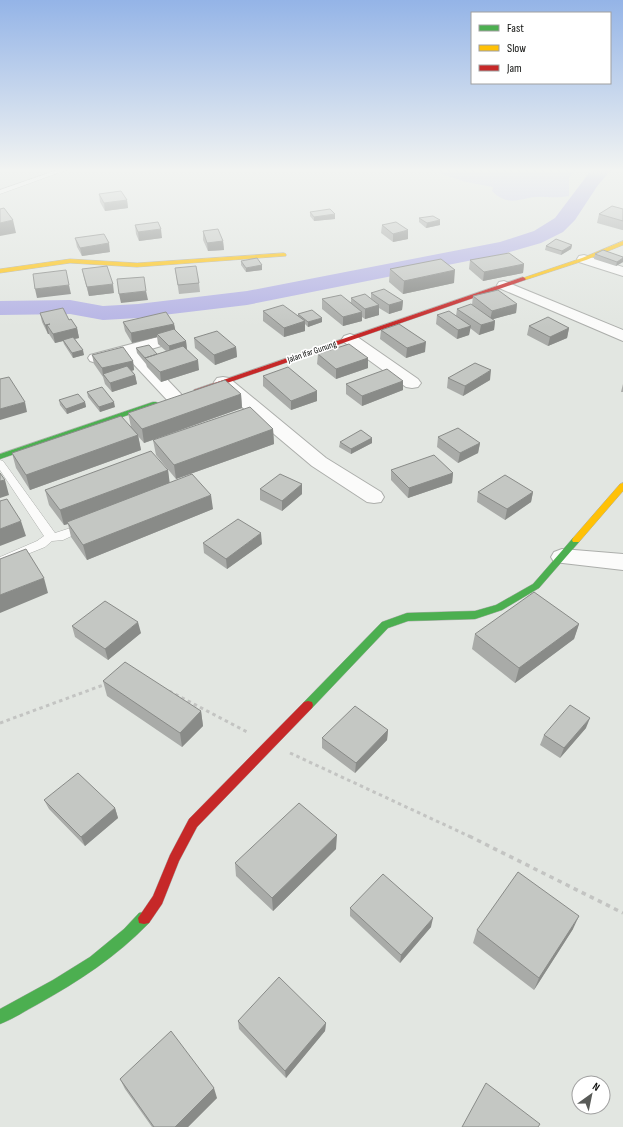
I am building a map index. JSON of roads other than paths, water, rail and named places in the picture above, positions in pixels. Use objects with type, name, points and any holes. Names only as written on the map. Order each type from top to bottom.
[{"type":"street","name":"Jalan Ifar Gunung","points":[[0,457],[584,259],[623,243]]},
{"type":"street","points":[[0,271],[70,261],[137,265],[284,255]]},
{"type":"street","points":[[584,259],[623,272]]},
{"type":"street","points":[[504,285],[623,336]]},
{"type":"street","points":[[350,339],[412,383]]},
{"type":"street","points":[[94,359],[162,341]]},
{"type":"street","points":[[130,350],[182,396]]},
{"type":"street","points":[[223,382],[318,462],[374,497]]},
{"type":"street","points":[[0,1017],[48,990],[107,951],[131,932],[154,907],[178,849],[193,823],[385,625],[406,616],[476,615],[490,612],[520,598],[536,586],[623,486]]},
{"type":"street","points":[[562,557],[623,562]]},
{"type":"lane","points":[[0,463],[49,532],[50,537]]},
{"type":"lane","points":[[0,561],[41,544],[50,537],[59,537],[94,523]]},
{"type":"waterway","points":[[0,308],[70,307],[103,313],[138,311],[247,298],[503,248],[549,232],[562,222]]}]
